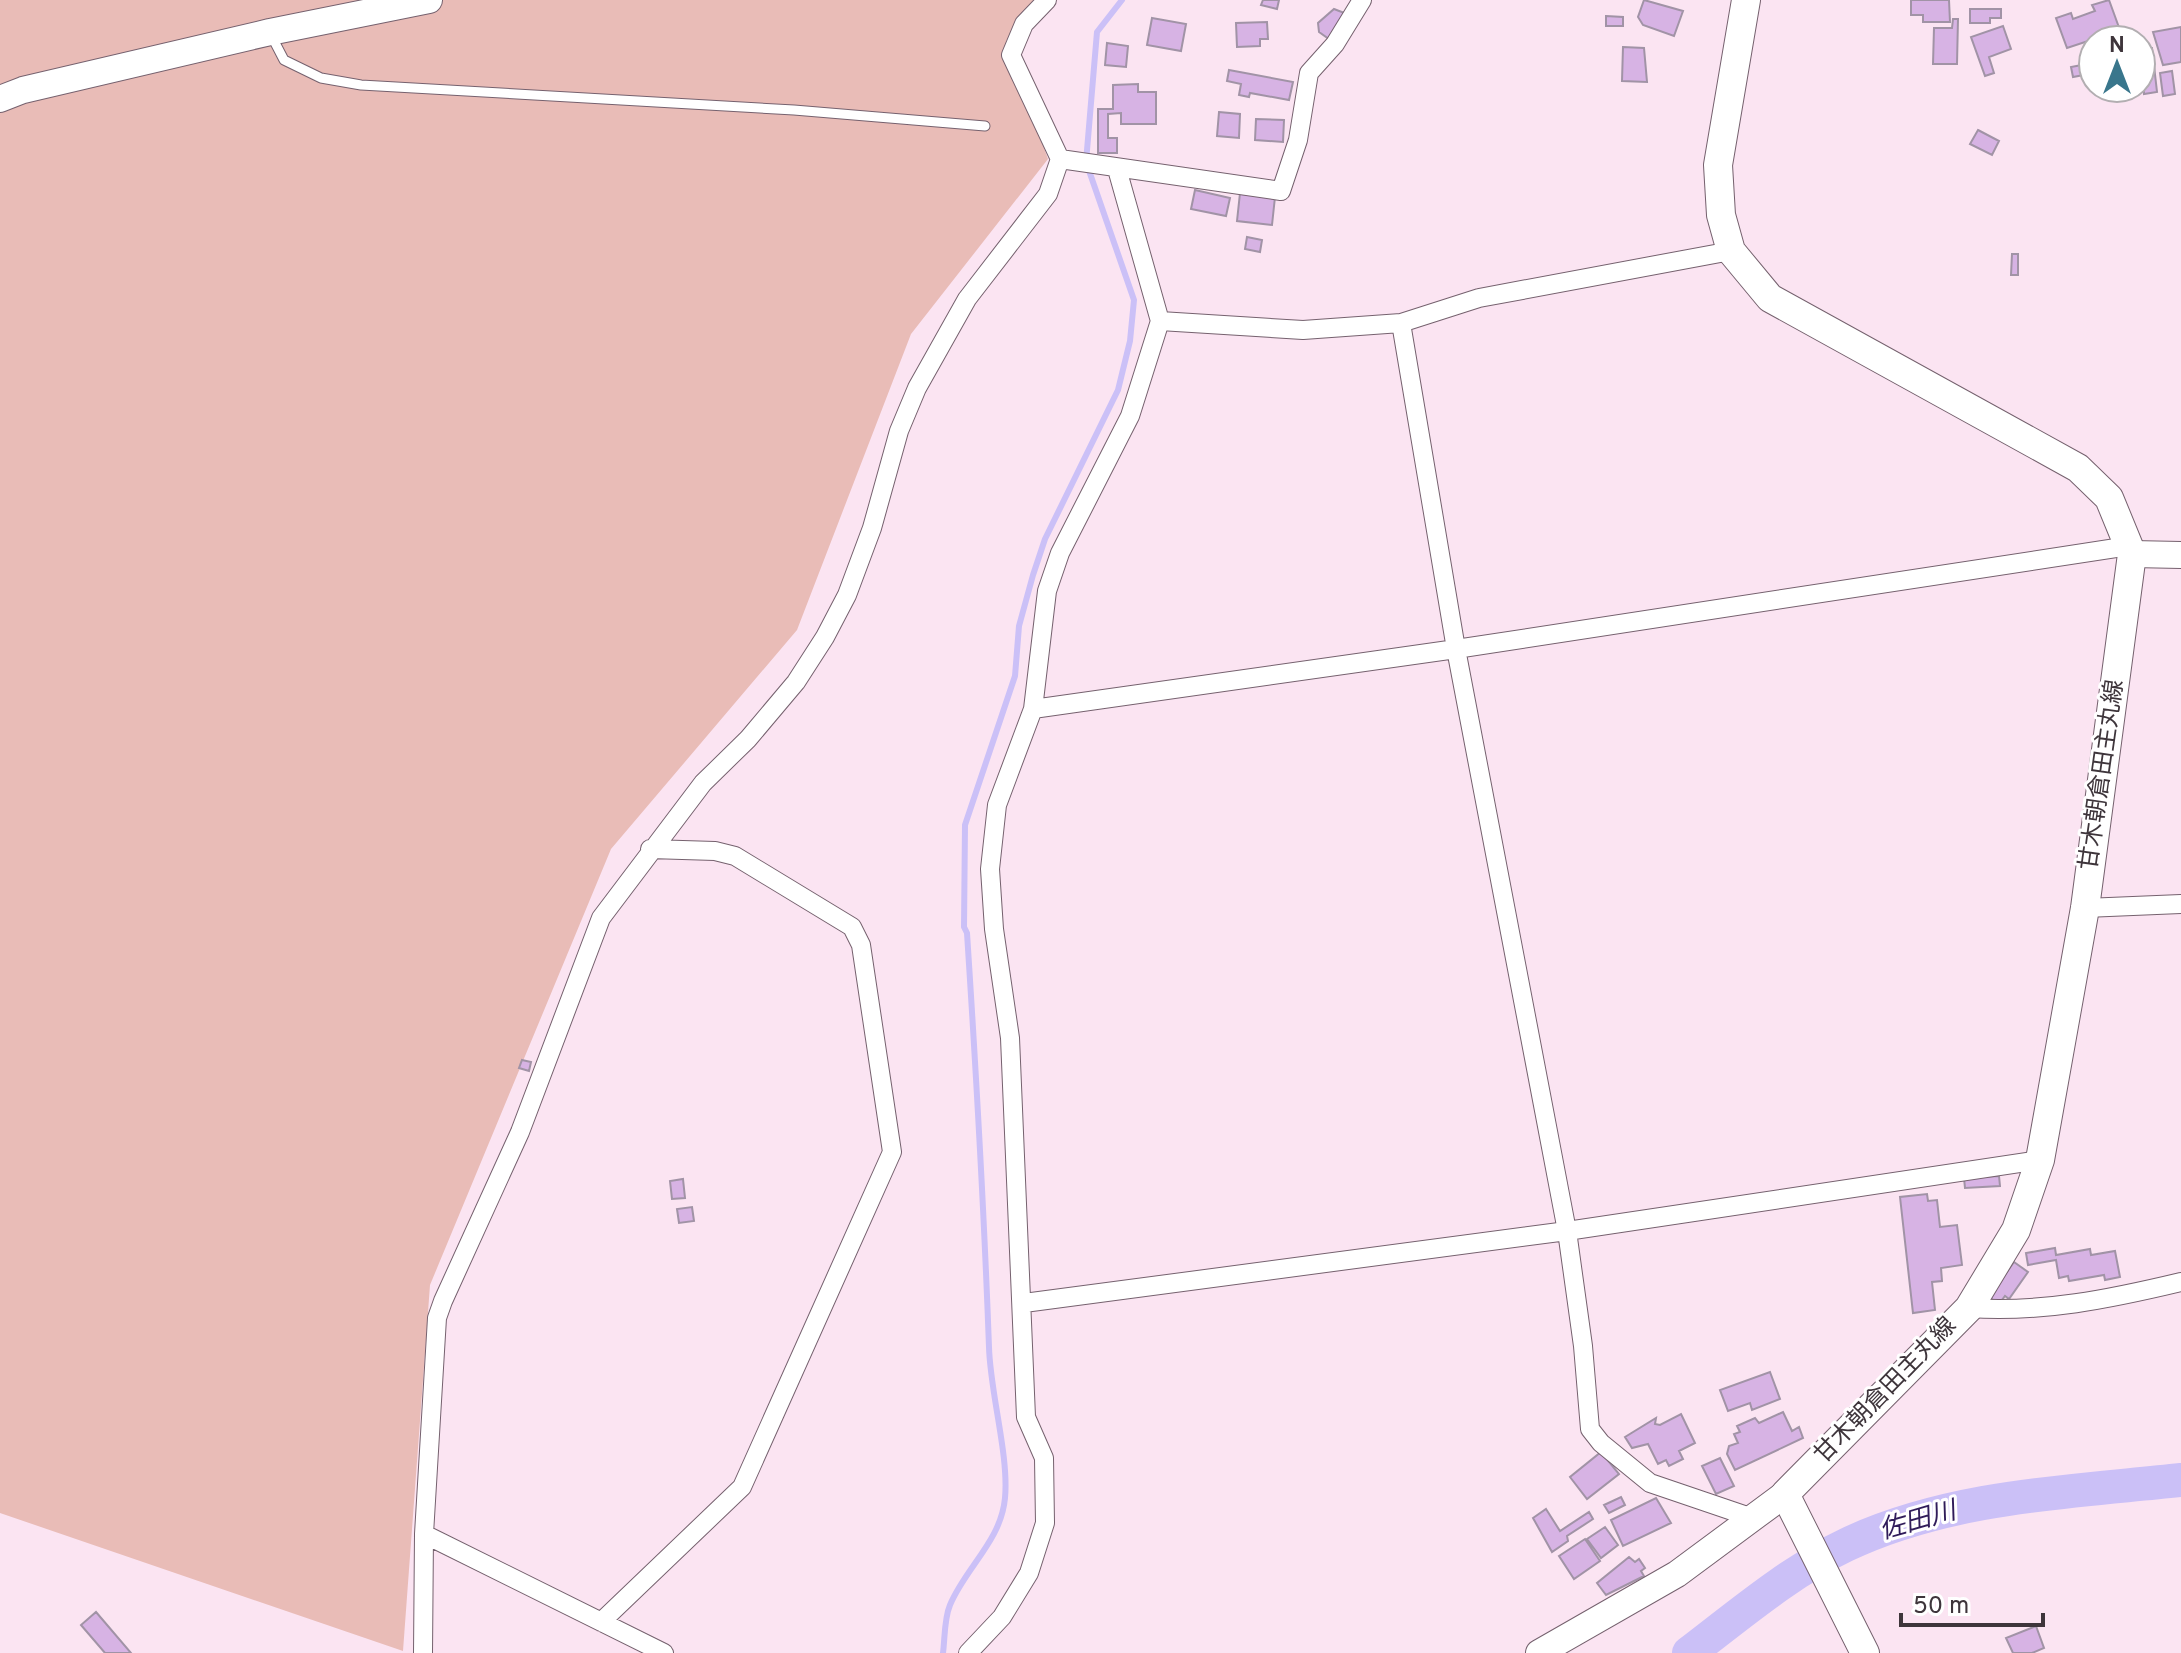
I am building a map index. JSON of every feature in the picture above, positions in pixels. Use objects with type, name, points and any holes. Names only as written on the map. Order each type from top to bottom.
[{"type":"main road","points":[[1746,0],[1718,165],[1721,215],[1731,251],[1770,298],[2078,468],[2109,498],[2130,550]]},
{"type":"main road","name":"甘木朝倉田主丸線","points":[[1791,1506],[1969,1308],[2016,1230],[2040,1160],[2085,908],[2130,550]]},
{"type":"main road","points":[[1791,1506],[1865,1653]]},
{"type":"street","points":[[0,99],[23,90],[270,32],[429,0]]},
{"type":"street","points":[[423,1653],[424,1534],[437,1318],[520,1132],[601,918],[650,849],[703,783],[748,739],[786,694],[825,637],[847,595],[872,528],[899,431],[917,388],[967,299],[1048,194],[1060,159],[1011,55],[1024,24],[1047,0]]},
{"type":"street","points":[[1060,159],[1281,191],[1298,140],[1309,73],[1335,44],[1362,0]]},
{"type":"street","points":[[968,1653],[1002,1617],[1029,1573],[1045,1523],[1044,1458],[1026,1417],[1024,1303],[1010,1038],[994,929],[990,869],[997,805],[1033,709],[1047,591],[1060,553],[1130,416],[1160,321],[1117,169]]},
{"type":"street","points":[[1160,321],[1303,330],[1401,323],[1479,298],[1731,251]]},
{"type":"street","points":[[1401,323],[1456,649],[1567,1231],[1583,1346],[1590,1429],[1601,1443],[1650,1483],[1750,1517]]},
{"type":"street","points":[[1033,709],[2130,550],[2181,555]]},
{"type":"street","points":[[601,1622],[742,1487],[892,1152],[861,945],[852,927],[735,856],[715,851],[650,849]]},
{"type":"street","points":[[2085,908],[2181,904]]},
{"type":"street","points":[[1024,1303],[1567,1231],[2040,1160]]},
{"type":"street","points":[[1969,1308],[2009,1311],[2064,1307],[2181,1282]]},
{"type":"street","points":[[1539,1653],[1677,1574],[1750,1517],[1791,1506]]},
{"type":"street","points":[[424,1534],[664,1653]]},
{"type":"lane","points":[[270,32],[284,60],[321,78],[361,85],[794,110],[985,126]]},
{"type":"shaded area","points":[[0,0],[1035,0],[1006,41],[1048,159],[911,334],[797,630],[611,849],[430,1285],[403,1651],[0,1513]]},
{"type":"building","points":[[1263,0],[1279,0],[1277,9],[1261,5]]},
{"type":"building","points":[[1644,0],[1683,11],[1674,36],[1643,25],[1638,17]]},
{"type":"building","points":[[1911,0],[1949,0],[1950,22],[1923,22],[1923,15],[1911,15]]},
{"type":"building","points":[[2109,0],[2118,24],[2077,24],[2077,45],[2067,48],[2056,18],[2071,13],[2073,19],[2095,11],[2092,5]]},
{"type":"building","points":[[1334,9],[1347,14],[1329,39],[1319,32],[1318,23]]},
{"type":"building","points":[[1970,9],[2001,9],[2001,18],[1990,18],[1990,23],[1970,23]]},
{"type":"building","points":[[1606,16],[1623,17],[1623,26],[1606,26]]},
{"type":"building","points":[[1152,18],[1186,24],[1181,51],[1147,45]]},
{"type":"building","points":[[1953,19],[1958,19],[1957,64],[1933,64],[1934,28],[1952,28]]},
{"type":"building","points":[[1267,22],[1268,39],[1260,39],[1260,46],[1237,47],[1236,23]]},
{"type":"building","points":[[2003,26],[2011,49],[1989,57],[1994,73],[1985,76],[1971,37]]},
{"type":"building","points":[[2181,27],[2181,62],[2163,65],[2157,45],[2157,31]]},
{"type":"building","points":[[1107,43],[1128,46],[1126,67],[1105,65]]},
{"type":"building","points":[[1623,47],[1644,48],[1647,82],[1622,81]]},
{"type":"building","points":[[2077,66],[2077,76],[2073,77],[2071,67]]},
{"type":"building","points":[[1229,70],[1293,82],[1289,100],[1250,93],[1249,97],[1239,95],[1241,84],[1227,81]]},
{"type":"building","points":[[2172,71],[2175,94],[2163,96],[2160,73]]},
{"type":"building","points":[[1138,84],[1138,92],[1156,92],[1156,124],[1121,124],[1121,113],[1108,114],[1108,138],[1117,138],[1117,153],[1098,153],[1098,109],[1113,109],[1113,85]]},
{"type":"building","points":[[1219,112],[1240,114],[1239,138],[1217,136]]},
{"type":"building","points":[[1256,119],[1284,120],[1283,142],[1255,140]]},
{"type":"building","points":[[1978,130],[1999,141],[1992,155],[1970,144]]},
{"type":"building","points":[[1195,190],[1230,198],[1226,216],[1191,209]]},
{"type":"building","points":[[1240,193],[1275,197],[1272,225],[1237,221]]},
{"type":"building","points":[[1247,237],[1262,240],[1260,252],[1245,249]]},
{"type":"building","points":[[2012,254],[2018,254],[2018,275],[2011,275]]},
{"type":"building","points":[[522,1060],[531,1062],[529,1071],[519,1068]]},
{"type":"building","points":[[1999,1176],[2000,1186],[1965,1188],[1964,1178]]},
{"type":"building","points":[[683,1179],[685,1198],[672,1199],[670,1181]]},
{"type":"building","points":[[1927,1194],[1928,1201],[1937,1200],[1940,1227],[1957,1225],[1962,1265],[1941,1268],[1942,1281],[1932,1282],[1935,1310],[1913,1313],[1900,1197]]},
{"type":"building","points":[[692,1207],[694,1221],[679,1223],[677,1209]]},
{"type":"building","points":[[2055,1248],[2056,1255],[2090,1249],[2091,1255],[2115,1251],[2120,1277],[2105,1280],[2104,1275],[2069,1281],[2068,1276],[2059,1278],[2056,1260],[2028,1265],[2026,1253]]},
{"type":"building","points":[[2014,1262],[2028,1272],[2009,1299],[2005,1296],[1999,1304],[1989,1297]]},
{"type":"building","points":[[1770,1372],[1780,1399],[1752,1410],[1750,1403],[1728,1411],[1720,1390]]},
{"type":"building","points":[[1783,1412],[1792,1431],[1799,1427],[1803,1438],[1735,1470],[1727,1454],[1729,1446],[1738,1443],[1734,1434],[1740,1432],[1737,1426],[1755,1418],[1759,1423]]},
{"type":"building","points":[[1681,1414],[1695,1443],[1679,1451],[1683,1459],[1669,1466],[1666,1460],[1658,1464],[1648,1444],[1632,1448],[1625,1437],[1656,1418],[1655,1424],[1660,1425]]},
{"type":"building","points":[[1601,1452],[1619,1474],[1587,1499],[1570,1477]]},
{"type":"building","points":[[1720,1458],[1734,1486],[1716,1494],[1702,1466]]},
{"type":"building","points":[[1621,1497],[1625,1505],[1609,1513],[1604,1505]]},
{"type":"building","points":[[1656,1498],[1671,1523],[1623,1546],[1611,1520]]},
{"type":"building","points":[[1546,1509],[1560,1531],[1589,1512],[1593,1519],[1567,1536],[1568,1541],[1552,1552],[1533,1518]]},
{"type":"building","points":[[1605,1527],[1618,1545],[1601,1558],[1587,1539]]},
{"type":"building","points":[[1585,1539],[1600,1561],[1574,1579],[1559,1556]]},
{"type":"building","points":[[1629,1557],[1635,1562],[1639,1559],[1645,1568],[1641,1571],[1644,1576],[1606,1595],[1597,1583]]},
{"type":"building","points":[[96,1612],[131,1653],[105,1653],[81,1625]]},
{"type":"building","points":[[2036,1626],[2044,1648],[2032,1653],[2013,1653],[2006,1638]]},
{"type":"waterway","points":[[943,1653],[950,1605],[997,1528],[1006,1481],[989,1347],[974,1036],[967,933],[964,927],[965,825],[1015,676],[1019,626],[1045,539],[1118,390],[1130,341],[1134,300],[1086,162],[1097,32],[1122,0]]},
{"type":"waterway","name":"佐田川","points":[[1689,1653],[1804,1568],[1846,1545],[1885,1529],[1926,1516],[2010,1499],[2181,1480]]}]
